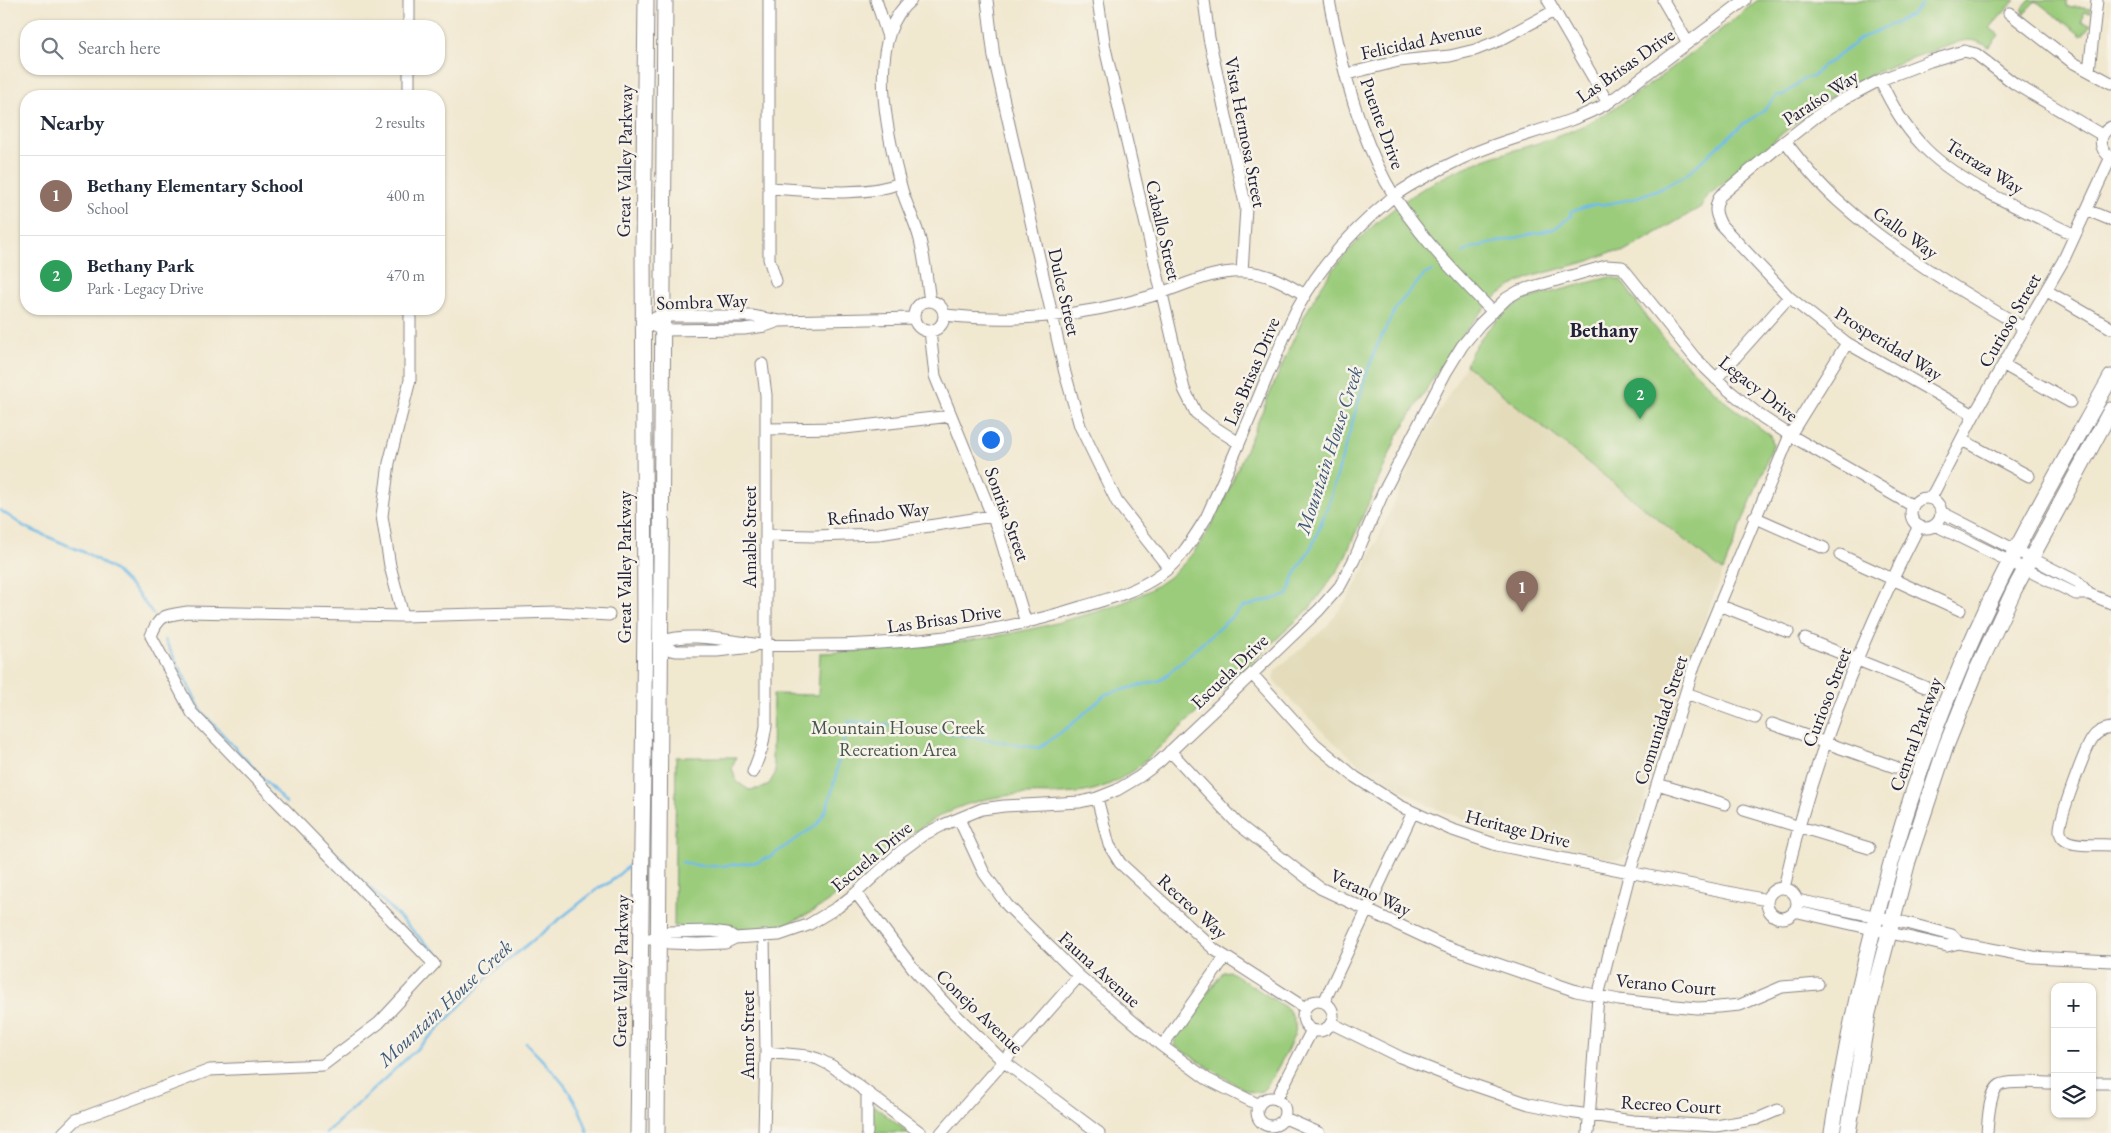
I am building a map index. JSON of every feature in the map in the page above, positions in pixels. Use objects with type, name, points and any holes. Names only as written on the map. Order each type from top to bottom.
[{"type":"main road","name":"Great Valley Parkway","points":[[638,1133],[645,622],[646,0]]},
{"type":"main road","name":"Great Valley Parkway","points":[[657,1133],[665,0]]},
{"type":"main road","name":"Central Parkway","points":[[1832,1133],[1845,1051],[1875,922],[1893,856],[1931,740],[1977,629],[2013,556],[2111,377]]},
{"type":"main road","name":"Central Parkway","points":[[1848,1133],[1868,1013],[1908,861],[1946,746],[1992,636],[2028,563],[2111,410]]},
{"type":"main road","points":[[645,622],[655,638],[661,642]]},
{"type":"street","points":[[409,0],[409,20]]},
{"type":"street","points":[[769,0],[769,259],[776,281]]},
{"type":"street","points":[[876,0],[888,37]]},
{"type":"street","name":"Dulce Street","points":[[987,0],[994,57],[1065,373],[1080,426],[1116,502],[1168,567]]},
{"type":"street","name":"Caballo Street","points":[[1098,0],[1106,48],[1184,389],[1196,414],[1239,443]]},
{"type":"street","name":"Vista Hermosa Street","points":[[1204,0],[1208,38],[1246,208],[1242,272]]},
{"type":"street","name":"Puente Drive","points":[[1329,0],[1347,74],[1371,150],[1387,183],[1417,227],[1493,312]]},
{"type":"street","points":[[1548,0],[1608,103]]},
{"type":"street","points":[[1662,0],[1688,43]]},
{"type":"street","name":"Las Brisas Drive","points":[[661,642],[671,650],[677,651],[717,651],[766,645],[868,645],[938,639],[1026,623],[1122,594],[1149,582],[1168,567],[1190,542],[1206,518],[1298,307],[1326,264],[1372,216],[1395,196],[1468,156],[1566,123],[1608,103],[1745,0]]},
{"type":"street","points":[[2089,72],[2097,0]]},
{"type":"street","points":[[907,3],[888,37],[882,78],[888,130],[900,183],[920,240],[930,301]]},
{"type":"street","name":"Felicidad Avenue","points":[[1347,74],[1399,61],[1450,56],[1475,50],[1498,41],[1554,11]]},
{"type":"street","points":[[2009,13],[2072,62],[2111,83]]},
{"type":"street","name":"Paraíso Way","points":[[1715,205],[1720,196],[1785,141],[1817,116],[1842,100],[1880,80],[1930,61],[1964,51],[1976,54],[2015,84],[2102,135]]},
{"type":"street","points":[[409,75],[409,90]]},
{"type":"street","name":"Terraza Way","points":[[1880,80],[1894,110],[1906,126],[1922,146],[1944,165],[1993,195],[2075,235]]},
{"type":"street","points":[[2111,127],[2102,135],[2101,145],[2106,154],[2111,157]]},
{"type":"street","name":"Gallo Way","points":[[1785,141],[1837,200],[1874,232],[1918,264],[2024,328]]},
{"type":"street","name":"Curioso Street","points":[[1932,498],[1974,415],[2063,261],[2111,157]]},
{"type":"street","points":[[769,188],[834,191],[875,190],[900,183]]},
{"type":"street","name":"Prosperidad Way","points":[[1715,205],[1715,214],[1721,225],[1789,297],[1847,343],[1974,415]]},
{"type":"street","points":[[2087,210],[2111,220]]},
{"type":"street","name":"Escuela Drive","points":[[640,939],[658,939],[669,944],[698,944],[725,943],[735,938],[780,935],[808,925],[856,893],[900,852],[923,835],[958,819],[982,810],[1004,806],[1080,802],[1117,790],[1139,777],[1170,751],[1252,674],[1319,610],[1340,586],[1354,560],[1383,493],[1446,372],[1462,346],[1493,312],[1507,298],[1519,291],[1585,271],[1615,265]]},
{"type":"street","name":"Legacy Drive","points":[[1615,265],[1627,271],[1695,358],[1716,379],[1762,417],[1913,506]]},
{"type":"street","points":[[945,315],[1004,319],[1053,315],[1112,306],[1161,293],[1220,273],[1242,272],[1269,276],[1306,295]]},
{"type":"street","points":[[2047,290],[2111,328]]},
{"type":"street","points":[[1716,379],[1789,297]]},
{"type":"street","points":[[930,301],[941,306],[945,315],[939,328],[930,331],[918,326],[914,318],[914,312],[918,306],[930,301]]},
{"type":"street","points":[[402,616],[390,566],[382,516],[388,463],[410,380],[410,315]]},
{"type":"street","name":"Sombra Way","points":[[644,321],[744,329],[765,326],[779,321],[914,318]]},
{"type":"street","name":"Sonrisa Street","points":[[930,331],[935,376],[992,516],[1026,623]]},
{"type":"street","name":"Comunidad Street","points":[[1588,1133],[1598,996],[1630,872],[1694,666],[1754,517],[1790,435],[1847,343]]},
{"type":"street","name":"Amable Street","points":[[753,772],[762,748],[766,726],[766,395],[762,364]]},
{"type":"street","points":[[2004,365],[2070,402]]},
{"type":"street","points":[[766,429],[845,428],[951,416]]},
{"type":"street","points":[[1962,440],[2029,476]]},
{"type":"street","points":[[1923,498],[1932,498],[1938,504],[1941,517],[1935,525],[1927,528],[1919,526],[1911,515],[1913,506],[1923,498]]},
{"type":"street","points":[[1941,512],[2013,556]]},
{"type":"street","name":"Refinado Way","points":[[767,535],[879,534],[992,516]]},
{"type":"street","points":[[1754,517],[1824,548]]},
{"type":"street","points":[[1935,525],[2028,563],[2076,594],[2089,594],[2111,603]]},
{"type":"street","name":"Curioso Street","points":[[1784,888],[1799,826],[1826,743],[1892,579],[1919,526]]},
{"type":"street","points":[[1840,555],[1960,610]]},
{"type":"street","points":[[1719,605],[1788,632]]},
{"type":"street","points":[[63,1133],[76,1120],[210,1070],[323,1064],[379,1024],[434,964],[192,713],[151,636],[155,624],[165,615],[188,612],[402,616],[556,612],[608,615]]},
{"type":"street","points":[[1805,639],[1925,687]]},
{"type":"street","name":"Heritage Drive","points":[[1252,674],[1315,744],[1355,777],[1413,812],[1450,829],[1496,845],[1767,900]]},
{"type":"street","points":[[1686,693],[1755,718]]},
{"type":"street","points":[[1772,724],[1895,766]]},
{"type":"street","points":[[2107,729],[2092,739],[2065,808],[2059,829],[2061,836],[2072,844],[2111,845]]},
{"type":"street","name":"Verano Way","points":[[1170,751],[1238,824],[1320,888],[1442,945],[1576,991],[1598,996]]},
{"type":"street","points":[[1658,784],[1725,804]]},
{"type":"street","name":"Recreo Way","points":[[1097,798],[1109,846],[1120,863],[1215,950],[1305,1008]]},
{"type":"street","points":[[1744,810],[1869,848]]},
{"type":"street","points":[[1324,1002],[1413,812]]},
{"type":"street","name":"Fauna Avenue","points":[[958,819],[984,873],[1007,906],[1079,976],[1162,1046],[1207,1079],[1258,1105]]},
{"type":"street","points":[[1784,888],[1794,893],[1796,905],[1787,917],[1777,917],[1769,910],[1767,900],[1775,889],[1784,888]]},
{"type":"street","name":"Conejo Avenue","points":[[856,893],[916,972],[956,1015],[1003,1060],[1099,1133]]},
{"type":"street","points":[[1796,905],[1891,926],[1947,946],[1959,942],[2034,957],[2111,961]]},
{"type":"street","name":"Amor Street","points":[[764,937],[766,1052],[764,1133]]},
{"type":"street","points":[[1162,1046],[1225,957]]},
{"type":"street","points":[[941,1133],[1003,1060],[1079,976]]},
{"type":"street","name":"Verano Court","points":[[1598,996],[1697,1008],[1718,1007],[1740,1005],[1782,986],[1818,984]]},
{"type":"street","points":[[1316,1001],[1324,1002],[1331,1009],[1333,1018],[1331,1023],[1325,1029],[1312,1030],[1304,1023],[1303,1012],[1305,1008],[1316,1001]]},
{"type":"street","points":[[1331,1023],[1400,1057],[1459,1080],[1529,1104],[1590,1116]]},
{"type":"street","points":[[1277,1098],[1312,1030]]},
{"type":"street","points":[[766,1052],[818,1059],[832,1066],[921,1133]]},
{"type":"street","points":[[1987,1133],[1994,1092],[2000,1085],[2007,1083],[2051,1083]]},
{"type":"street","points":[[2096,1083],[2111,1083]]},
{"type":"street","points":[[867,1093],[867,1133]]},
{"type":"street","points":[[1277,1098],[1286,1109],[1285,1118],[1274,1126],[1264,1129],[1259,1119],[1258,1105],[1265,1099],[1277,1098]]},
{"type":"street","name":"Recreo Court","points":[[1590,1116],[1716,1126],[1757,1119],[1778,1110]]},
{"type":"street","points":[[1285,1118],[1318,1133]]},
{"type":"shaded area","points":[[1466,365],[1723,571],[1691,657],[1628,853],[1620,859],[1520,840],[1429,806],[1363,767],[1326,735],[1273,679],[1275,671],[1326,627],[1348,598],[1364,570],[1419,446]]},
{"type":"green space","name":"Mountain House Creek Recreation Area","points":[[1758,0],[2015,0],[1990,28],[1999,35],[1989,47],[1974,41],[1962,41],[1906,60],[1862,79],[1821,103],[1792,125],[1737,173],[1708,195],[1701,207],[1624,252],[1611,252],[1589,261],[1533,276],[1499,294],[1475,319],[1450,351],[1397,437],[1342,564],[1309,609],[1136,769],[1108,785],[1085,792],[1009,795],[965,805],[939,817],[915,832],[827,903],[803,917],[776,927],[753,929],[674,926],[676,757],[736,757],[732,768],[736,781],[749,790],[763,788],[769,784],[775,774],[772,758],[773,694],[818,695],[820,653],[916,647],[1011,633],[1087,615],[1111,607],[1135,598],[1168,578],[1197,547],[1220,509],[1302,320],[1319,290],[1340,261],[1370,229],[1387,214],[1422,189],[1460,169],[1494,156],[1562,135],[1611,110],[1676,65]]},
{"type":"green space","points":[[2030,0],[2067,0],[2067,6],[2091,9],[2091,13],[2083,12],[2082,22],[2091,24],[2082,36],[2036,1],[2023,15],[2023,8]]},
{"type":"green space","points":[[1610,277],[1621,280],[1648,319],[1677,354],[1728,404],[1771,436],[1773,445],[1723,571],[1466,365],[1476,345],[1490,327],[1507,311],[1526,299]]},
{"type":"green space","points":[[1229,971],[1288,1009],[1295,1023],[1294,1036],[1286,1053],[1270,1082],[1260,1092],[1243,1089],[1175,1046],[1175,1037],[1223,972]]},
{"type":"green space","points":[[870,1103],[909,1133],[872,1133]]},
{"type":"waterway","name":"Mountain House Creek","points":[[1463,253],[1472,248],[1554,229],[1571,216],[1570,212],[1596,204],[1601,205],[1632,199],[1662,188],[1686,175],[1743,124],[1762,112],[1777,95],[1783,95],[1805,78],[1813,77],[1823,65],[1832,61],[1861,38],[1910,16],[1925,0]]},
{"type":"waterway","name":"Mountain House Creek","points":[[682,862],[701,866],[758,862],[771,856],[817,825],[827,808],[833,783],[836,780],[839,757],[849,721],[919,728],[1039,748],[1071,725],[1106,694],[1161,680],[1243,607],[1288,595],[1295,574],[1313,544],[1329,503],[1367,372],[1377,346],[1397,306],[1424,275],[1432,271]]},
{"type":"waterway","points":[[0,510],[25,527],[88,554],[115,571],[136,592],[153,614]]},
{"type":"waterway","points":[[165,640],[202,712],[286,803]]},
{"type":"waterway","points":[[328,846],[441,957]]},
{"type":"waterway","name":"Mountain House Creek","points":[[326,1133],[433,1034],[492,973],[600,887],[609,883],[634,861]]},
{"type":"waterway","points":[[526,1043],[571,1094],[588,1133]]},
{"type":"place","name":"Bethany Park","points":[[1640,419]]},
{"type":"place","name":"Bethany Elementary School","points":[[1522,612]]},
{"type":"district","name":"Bethany","points":[[1604,330]]}]
